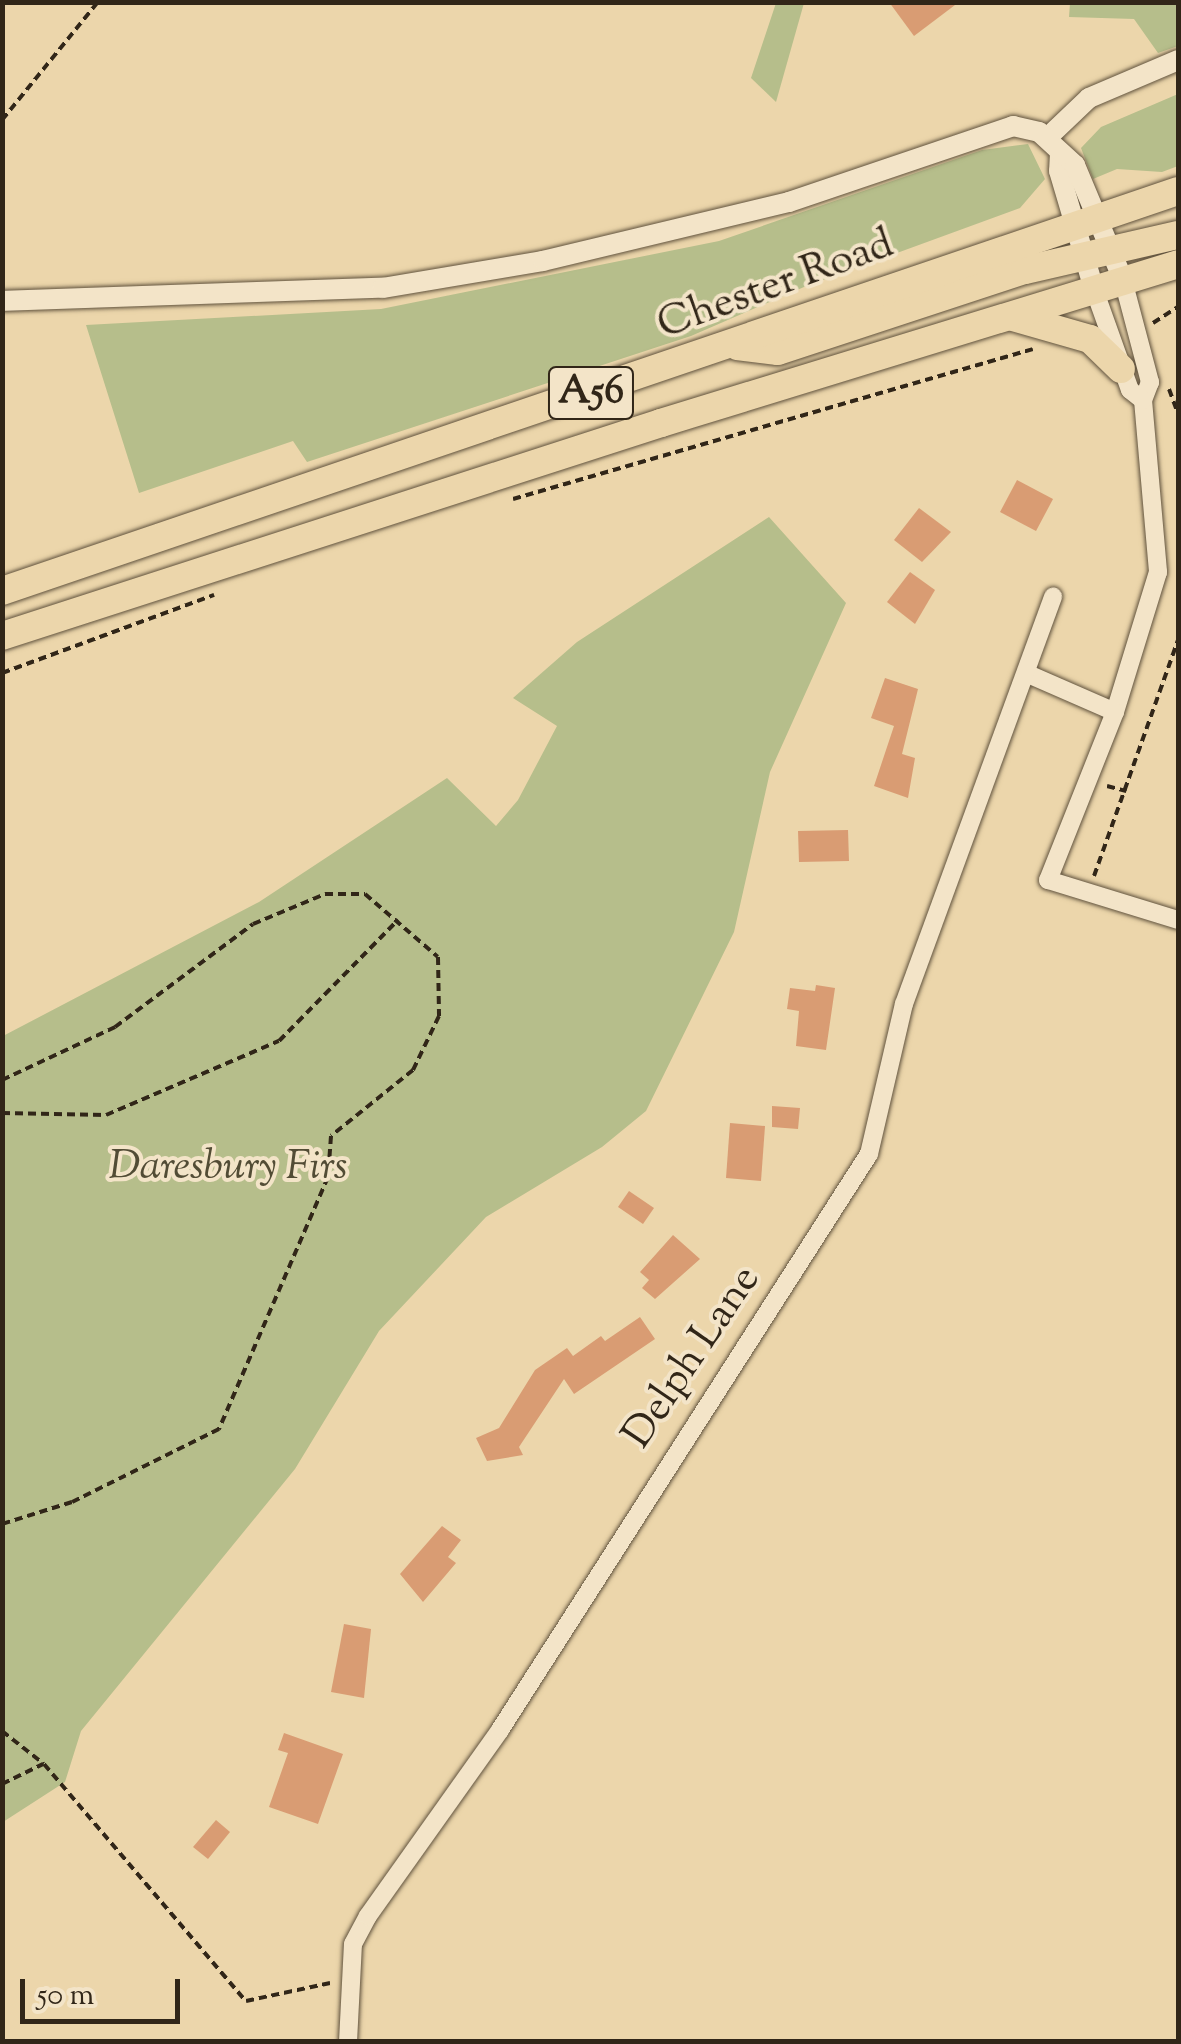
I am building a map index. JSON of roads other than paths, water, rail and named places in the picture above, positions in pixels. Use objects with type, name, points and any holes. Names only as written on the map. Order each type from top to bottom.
[{"type":"highway","name":"Chester Road","points":[[2,592],[1086,220],[1178,192]]},
{"type":"highway","points":[[729,345],[778,351],[1026,270],[1178,235]]},
{"type":"highway","name":"A56","points":[[2,636],[1178,264]]},
{"type":"highway","points":[[1007,316],[1064,327],[1090,339],[1121,369]]},
{"type":"street","points":[[1178,60],[1088,98],[1054,146],[1098,254],[1124,280],[1150,382],[1144,400],[1158,572],[1115,712],[1048,880],[1178,920]]},
{"type":"street","name":"Chester Road","points":[[2,300],[384,288],[544,261],[789,202],[1004,126],[1030,128],[1054,146]]},
{"type":"street","points":[[1098,254],[1094,289],[1130,390],[1144,400]]},
{"type":"street","name":"Delph Lane","points":[[348,2042],[348,1976],[353,1944],[368,1916],[500,1730],[869,1154],[904,1004],[1028,674],[1053,596]]},
{"type":"street","points":[[1028,674],[1115,712]]},
{"type":"park label","name":"Daresbury Firs","points":[[228,1168]]}]
